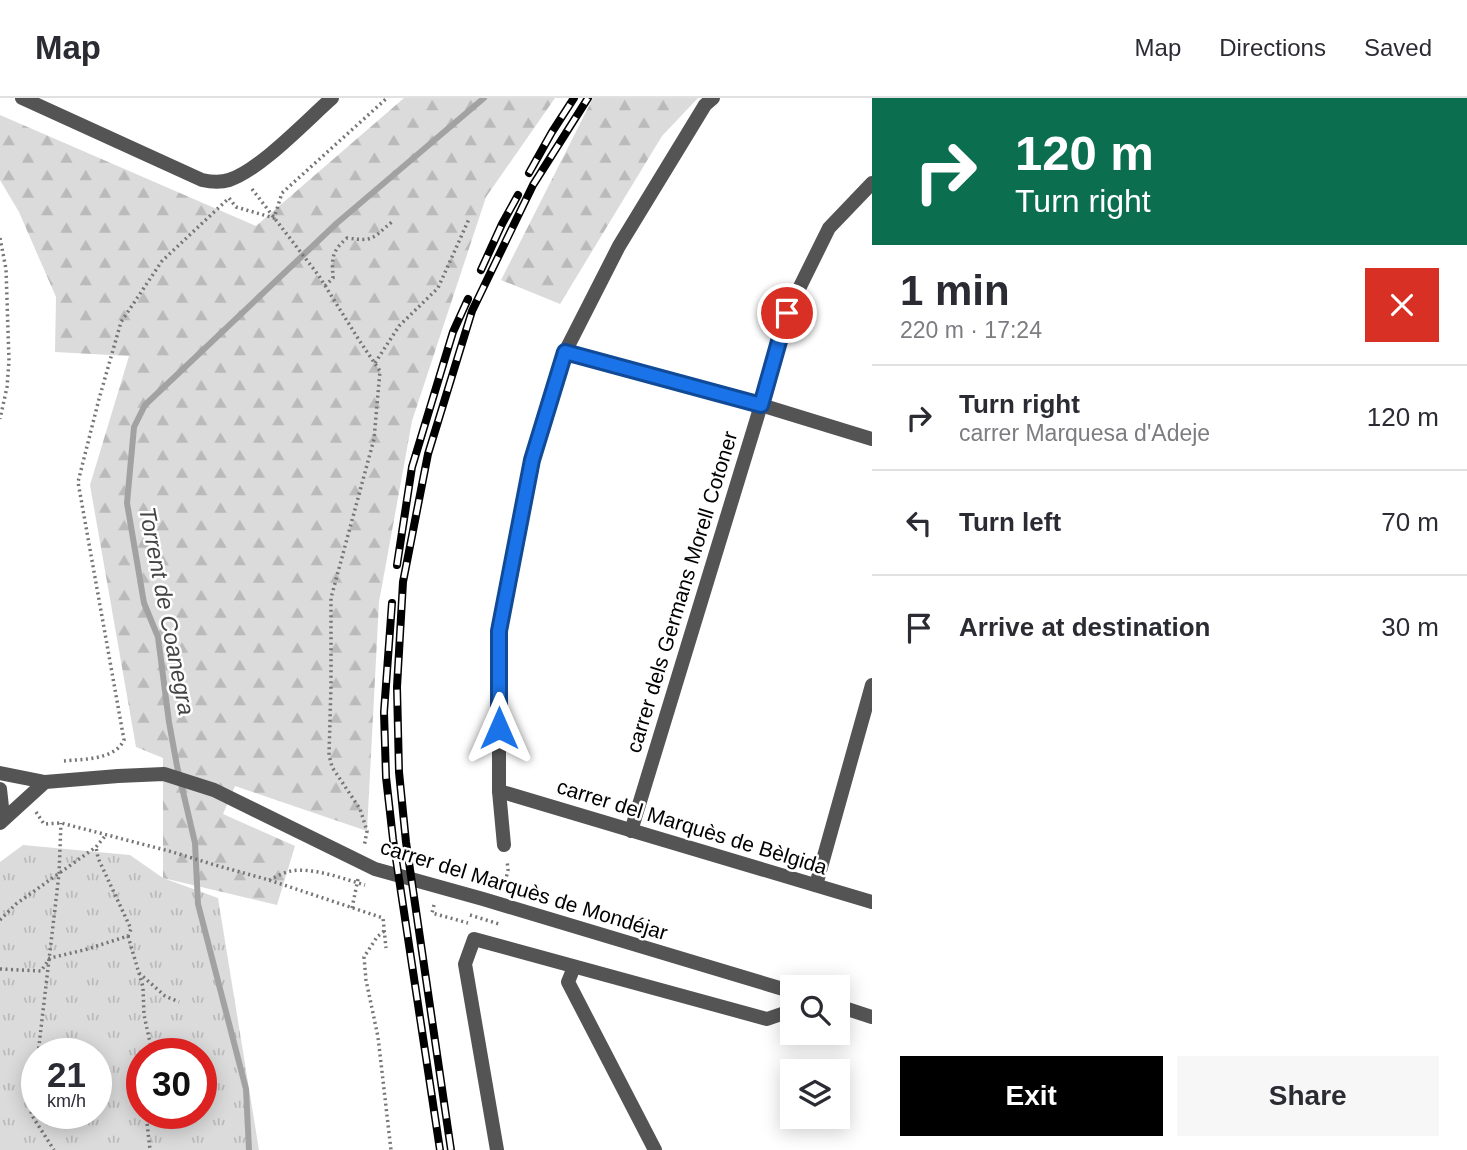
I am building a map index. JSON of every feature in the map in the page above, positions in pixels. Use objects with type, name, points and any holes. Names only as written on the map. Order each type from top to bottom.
[{"type":"street","points":[[22,98],[202,180],[220,182],[252,168],[332,98]]},
{"type":"street","points":[[504,845],[499,791],[499,631],[532,460],[565,352],[619,246],[705,105],[713,98]]},
{"type":"street","name":"carrer dels Germans Morell Cotoner","points":[[631,831],[787,313],[829,228],[872,183]]},
{"type":"street","points":[[565,352],[761,405],[872,439]]},
{"type":"street","points":[[816,885],[872,685]]},
{"type":"street","points":[[0,773],[45,782]]},
{"type":"street","name":"carrer del Marquès de Mondéjar","points":[[45,782],[164,774],[214,790],[375,869],[780,988]]},
{"type":"street","points":[[0,823],[45,782]]},
{"type":"street","points":[[0,789],[0,814]]},
{"type":"street","name":"carrer del Marquès de Bèlgida","points":[[499,791],[872,902]]},
{"type":"street","points":[[497,1150],[465,964],[474,939],[767,1019],[780,1014]]},
{"type":"street","points":[[574,967],[568,982],[655,1150]]},
{"type":"street","points":[[850,1010],[872,1017]]},
{"type":"path","points":[[274,218],[282,193],[387,98]]},
{"type":"path","points":[[252,189],[319,276],[380,371],[374,439],[331,598],[329,755],[332,767],[360,809],[367,831],[365,842]]},
{"type":"path","points":[[61,762],[102,756],[121,747],[124,740],[78,482],[121,322],[162,261],[229,198],[236,207],[274,218]]},
{"type":"path","points":[[375,363],[400,326],[439,288],[469,219]]},
{"type":"path","points":[[325,286],[332,278],[332,258],[336,247],[347,238],[370,240],[393,221]]},
{"type":"path","points":[[0,238],[6,269],[9,361],[0,419]]},
{"type":"path","points":[[26,799],[44,824],[61,823],[169,851],[269,880],[383,918],[386,948]]},
{"type":"path","points":[[40,1038],[59,874],[61,823]]},
{"type":"path","points":[[0,920],[16,904],[96,847],[107,835]]},
{"type":"path","points":[[504,845],[508,870],[505,884]]},
{"type":"path","points":[[96,847],[98,858],[131,929],[128,936],[143,987],[144,1015],[149,1038]]},
{"type":"path","points":[[352,908],[355,895]]},
{"type":"path","points":[[434,905],[432,913],[490,929],[486,942]]},
{"type":"path","points":[[384,931],[377,937],[365,957],[366,981],[378,1037],[391,1150]]},
{"type":"path","points":[[0,969],[41,971],[50,958],[128,936]]},
{"type":"path","points":[[138,972],[165,996],[179,1002]]},
{"type":"path","points":[[41,1129],[54,1150]]},
{"type":"path","points":[[148,1129],[150,1150]]},
{"type":"green space","points":[[404,98],[555,98],[486,197],[412,421],[379,602],[367,831],[235,786],[223,814],[295,846],[277,905],[163,878],[163,758],[136,747],[90,485],[129,356],[55,352],[56,297],[19,212],[0,180],[0,115],[256,226]]},
{"type":"green space","points":[[593,98],[698,98],[662,136],[560,304],[501,280]]},
{"type":"green space","points":[[23,845],[130,855],[163,878],[218,898],[259,1150],[0,1150],[0,862]]},
{"type":"waterway","name":"Torrent de Coanegra","points":[[249,1150],[246,1089],[198,904],[195,843],[169,722],[158,637],[144,603],[127,503],[134,427],[145,405],[337,223],[484,98]]},
{"type":"railway","points":[[529,173],[574,98]]},
{"type":"railway","points":[[451,1150],[406,842],[399,772],[397,687],[403,582],[428,454],[472,311],[533,185],[588,98]]},
{"type":"railway","points":[[481,270],[518,195]]},
{"type":"railway","points":[[397,565],[412,467],[453,332],[468,299]]},
{"type":"railway","points":[[392,603],[384,712],[386,777],[440,1150]]},
{"type":"route","points":[[499,728],[499,631],[532,460],[565,352],[761,405],[787,313]]}]
